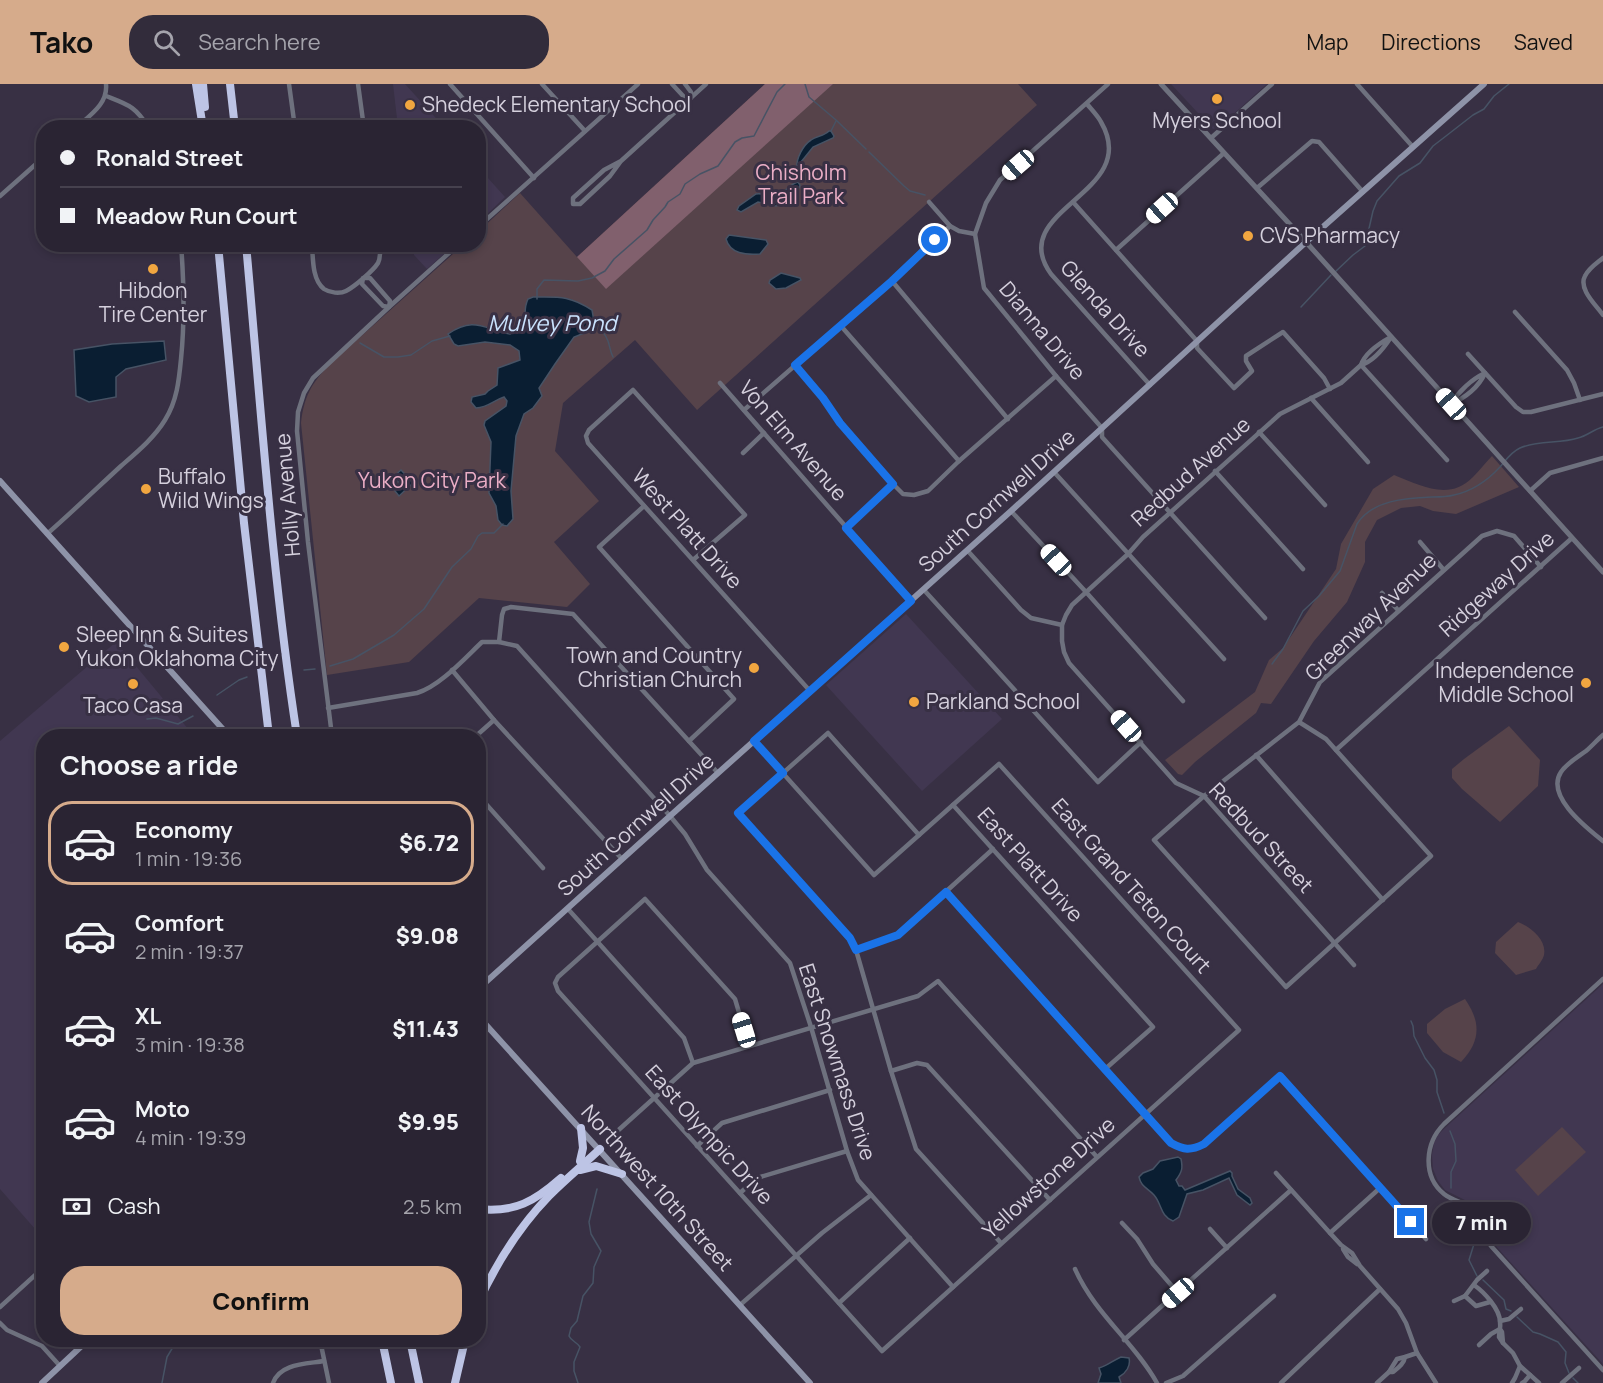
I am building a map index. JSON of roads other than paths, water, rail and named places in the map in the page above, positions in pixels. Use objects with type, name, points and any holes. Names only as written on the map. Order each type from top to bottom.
[{"type":"highway","points":[[196,84],[203,120]]},
{"type":"highway","points":[[202,84],[204,120]]},
{"type":"highway","points":[[230,84],[234,120]]},
{"type":"highway","points":[[219,252],[244,523],[268,729]]},
{"type":"highway","points":[[247,252],[271,522],[296,729]]},
{"type":"highway","points":[[580,1161],[583,1148],[581,1128]]},
{"type":"highway","points":[[486,1209],[507,1209],[537,1198],[598,1147]]},
{"type":"highway","points":[[486,1287],[519,1232],[549,1196],[598,1147]]},
{"type":"highway","points":[[576,1171],[596,1166],[622,1174]]},
{"type":"highway","points":[[383,1347],[391,1383]]},
{"type":"highway","points":[[411,1347],[419,1383]]},
{"type":"highway","points":[[455,1383],[463,1347]]},
{"type":"main road","name":"South Cornwell Drive","points":[[486,982],[1484,84]]},
{"type":"main road","points":[[0,481],[223,729]]},
{"type":"main road","name":"Northwest 10th Street","points":[[486,1025],[810,1383]]},
{"type":"main road","points":[[42,1383],[80,1347]]},
{"type":"street","points":[[85,120],[100,106],[106,96],[106,84]]},
{"type":"street","points":[[289,84],[294,120]]},
{"type":"street","points":[[358,84],[363,120]]},
{"type":"street","points":[[450,84],[482,120]]},
{"type":"street","points":[[542,84],[585,131]]},
{"type":"street","points":[[486,220],[636,84]]},
{"type":"street","points":[[672,84],[685,98],[691,98]]},
{"type":"street","points":[[685,84],[691,92],[691,98]]},
{"type":"street","points":[[621,161],[604,170],[573,198],[573,204],[580,204],[610,176],[621,161],[706,84]]},
{"type":"street","name":"Dianna Drive","points":[[1108,84],[1000,180],[986,203],[975,234],[984,288],[1102,428],[1102,437],[1266,618]]},
{"type":"street","points":[[1161,84],[1603,572]]},
{"type":"street","points":[[1211,138],[1272,84]]},
{"type":"street","points":[[1357,84],[1413,147]]},
{"type":"street","points":[[106,96],[130,105],[139,112],[144,120]]},
{"type":"street","name":"Glenda Drive","points":[[1087,104],[1101,121],[1108,137],[1109,152],[1106,165],[1100,177],[1048,226],[1040,244],[1044,265],[1150,385]]},
{"type":"street","points":[[486,124],[534,178]]},
{"type":"street","points":[[1257,189],[1312,141],[1319,142],[1363,192]]},
{"type":"street","points":[[1116,250],[1224,153]]},
{"type":"street","points":[[0,196],[36,164]]},
{"type":"street","points":[[929,202],[950,226],[959,231],[975,234]]},
{"type":"street","points":[[1073,202],[1197,342],[1197,348],[1234,388],[1252,371],[1246,361],[1246,356],[1283,332],[1324,378],[1330,389]]},
{"type":"street","points":[[744,410],[892,281],[950,226]]},
{"type":"street","points":[[47,534],[147,442],[165,420],[172,406],[179,380],[184,321],[182,252]]},
{"type":"street","points":[[313,252],[316,276],[323,288],[334,293],[345,292],[363,278],[378,263],[381,252]]},
{"type":"street","name":"Holly Avenue","points":[[331,729],[307,531],[297,431],[298,412],[304,393],[313,378],[450,252]]},
{"type":"street","points":[[1603,258],[1587,272],[1583,285],[1603,315]]},
{"type":"street","points":[[363,278],[370,278],[390,301],[389,307],[382,306],[362,284],[363,278]]},
{"type":"street","points":[[892,281],[1008,419]]},
{"type":"street","points":[[1515,312],[1567,370],[1580,399]]},
{"type":"street","points":[[841,326],[959,461]]},
{"type":"street","name":"Redbud Avenue","points":[[1062,625],[1072,605],[1259,432],[1280,414],[1341,383],[1361,365],[1363,359],[1374,353],[1381,343],[1391,337]]},
{"type":"street","points":[[1468,354],[1523,412],[1603,394]]},
{"type":"street","points":[[795,365],[823,398],[840,423],[893,484],[903,494],[914,495],[928,491],[1056,376]]},
{"type":"street","points":[[1361,365],[1447,460]]},
{"type":"street","points":[[1451,404],[1461,400],[1482,381],[1485,373]]},
{"type":"street","name":"Von Elm Avenue","points":[[720,383],[911,601]]},
{"type":"street","name":"West Platt Drive","points":[[693,560],[745,515],[633,390],[589,430],[586,436],[588,443],[810,691]]},
{"type":"street","points":[[1311,398],[1368,462]]},
{"type":"street","points":[[1259,432],[1325,505]]},
{"type":"street","points":[[743,453],[764,433]]},
{"type":"street","points":[[1530,491],[1550,473],[1603,458]]},
{"type":"street","points":[[1215,471],[1303,568]]},
{"type":"street","points":[[1054,472],[1224,659]]},
{"type":"street","points":[[846,528],[893,484]]},
{"type":"street","points":[[644,506],[599,547],[734,699],[689,741]]},
{"type":"street","points":[[1011,511],[1183,701]]},
{"type":"street","name":"Greenway Avenue","points":[[1335,943],[1286,987],[1154,840],[1204,796],[1299,722],[1320,682],[1482,536],[1497,531],[1514,536],[1541,567]]},
{"type":"street","name":"Ridgeway Drive","points":[[1336,750],[1572,538]]},
{"type":"street","points":[[1420,542],[1443,569]]},
{"type":"street","points":[[967,550],[1031,618],[1062,625]]},
{"type":"street","points":[[924,590],[1098,782],[1141,742]]},
{"type":"street","points":[[1382,593],[1398,610]]},
{"type":"street","points":[[328,708],[426,690],[482,642],[499,642],[504,609],[511,607],[573,614],[718,773]]},
{"type":"street","name":"Redbud Street","points":[[1062,625],[1064,652],[1069,663],[1176,783],[1204,796],[1354,964]]},
{"type":"street","name":"East Snowmass Drive","points":[[499,642],[517,646],[670,816],[685,834],[706,870],[790,963],[847,1151],[858,1180],[953,1287]]},
{"type":"street","points":[[452,670],[494,720],[622,859]]},
{"type":"street","points":[[484,729],[494,720]]},
{"type":"street","points":[[1299,722],[1326,739],[1431,856],[1335,943]]},
{"type":"street","points":[[920,835],[828,733],[738,813],[850,938],[856,950],[916,1149],[1001,1243]]},
{"type":"street","points":[[1603,735],[1563,769],[1559,774],[1557,786],[1564,802],[1577,819],[1603,842]]},
{"type":"street","points":[[754,741],[783,773]]},
{"type":"street","points":[[1256,755],[1383,900]]},
{"type":"street","name":"East Grand Teton Court","points":[[953,805],[999,764],[1239,1030]]},
{"type":"street","name":"East Platt Drive","points":[[783,773],[874,875],[953,805],[1153,1027],[1104,1070]]},
{"type":"street","points":[[486,804],[543,868]]},
{"type":"street","points":[[856,950],[898,935],[993,849]]},
{"type":"street","points":[[946,892],[1171,1143],[1181,1149],[1194,1149],[1204,1144],[1280,1076],[1426,1239]]},
{"type":"street","points":[[597,941],[645,899],[735,999],[749,1046]]},
{"type":"street","points":[[568,909],[684,1038],[693,1063]]},
{"type":"street","name":"East Olympic Drive","points":[[597,941],[558,977],[555,983],[558,991],[882,1351]]},
{"type":"street","points":[[1603,979],[1444,1124],[1433,1138],[1428,1155],[1430,1172],[1440,1191],[1474,1210],[1481,1220],[1491,1246],[1603,1370]]},
{"type":"street","points":[[613,1135],[693,1063],[918,996],[938,981],[1097,1157]]},
{"type":"street","name":"Yellowstone Drive","points":[[882,1351],[1239,1030]]},
{"type":"street","points":[[891,1071],[917,1063],[927,1065],[1050,1200]]},
{"type":"street","points":[[697,1146],[722,1123],[830,1090]]},
{"type":"street","points":[[740,1193],[757,1178],[847,1151]]},
{"type":"street","points":[[1276,1173],[1341,1245],[1352,1253],[1360,1266],[1398,1309],[1417,1353],[1436,1383]]},
{"type":"street","points":[[1330,1233],[1380,1188]]},
{"type":"street","points":[[1124,1340],[1291,1190]]},
{"type":"street","points":[[741,1305],[822,1233],[871,1195]]},
{"type":"street","points":[[1122,1223],[1178,1293]]},
{"type":"street","points":[[1210,1229],[1227,1248]]},
{"type":"street","points":[[839,1303],[910,1239]]},
{"type":"street","points":[[1075,1269],[1092,1300],[1149,1369],[1157,1383]]},
{"type":"street","points":[[1455,1301],[1465,1296],[1487,1271]]},
{"type":"street","points":[[0,1307],[36,1274]]},
{"type":"street","points":[[1474,1285],[1498,1311],[1499,1337],[1520,1366],[1539,1383]]},
{"type":"street","points":[[1281,1383],[1380,1289]]},
{"type":"street","points":[[1166,1383],[1183,1376],[1274,1296]]},
{"type":"street","points":[[1465,1296],[1476,1306],[1490,1302]]},
{"type":"street","points":[[1500,1321],[1509,1319],[1521,1309]]},
{"type":"street","points":[[0,1323],[7,1330],[36,1343]]},
{"type":"street","points":[[1479,1345],[1500,1329]]},
{"type":"street","points":[[43,1347],[60,1366]]},
{"type":"street","points":[[321,1347],[329,1383]]},
{"type":"street","points":[[1377,1383],[1389,1371],[1393,1372],[1400,1366],[1405,1361],[1405,1357],[1417,1353]]},
{"type":"street","points":[[273,1383],[276,1376],[285,1368],[324,1360]]},
{"type":"street","points":[[1514,1382],[1520,1366]]},
{"type":"street","points":[[1562,1383],[1579,1368]]},
{"type":"street","points":[[1521,1383],[1526,1381],[1530,1375]]},
{"type":"street","points":[[1431,1376],[1441,1383]]},
{"type":"water","points":[[829,131],[834,136],[833,138],[813,147],[797,167],[799,156],[805,145]]},
{"type":"water","points":[[798,182],[799,188],[784,203],[776,206],[758,202],[741,212],[737,210],[756,194],[778,194]]},
{"type":"water","points":[[729,235],[766,240],[768,244],[760,254],[744,254],[731,248],[726,239]]},
{"type":"water","points":[[781,273],[801,280],[786,288],[776,289],[769,283]]},
{"type":"water","name":"Mulvey Pond","points":[[557,297],[577,302],[592,310],[594,326],[587,332],[574,337],[539,388],[542,396],[533,408],[524,414],[516,436],[511,491],[513,519],[507,526],[502,525],[498,520],[496,506],[489,493],[491,442],[484,425],[485,421],[506,406],[507,401],[504,397],[476,408],[471,402],[472,397],[485,394],[497,385],[498,368],[520,360],[519,351],[510,345],[485,342],[458,346],[448,334],[465,326],[479,325],[510,334],[522,325],[528,299]]},
{"type":"water","points":[[164,341],[166,360],[126,369],[116,377],[116,397],[89,402],[76,396],[74,350],[112,344]]},
{"type":"water","points":[[401,470],[413,483],[399,496],[395,491],[401,485],[397,480],[393,483],[390,480]]},
{"type":"water","points":[[1178,1157],[1181,1159],[1182,1167],[1176,1180],[1185,1190],[1230,1171],[1238,1189],[1250,1198],[1252,1203],[1250,1205],[1237,1195],[1229,1178],[1203,1190],[1187,1194],[1179,1217],[1173,1221],[1169,1219],[1163,1213],[1157,1198],[1143,1185],[1139,1177],[1153,1169],[1160,1161]]},
{"type":"water","points":[[1121,1357],[1129,1358],[1129,1364],[1119,1377],[1121,1383],[1098,1383],[1101,1374],[1099,1368]]},
{"type":"waterway","points":[[537,299],[537,289],[544,280],[578,281],[592,278],[605,271],[614,259],[647,230],[668,202],[680,194],[685,184],[718,166],[735,142],[754,136],[777,92],[785,84]]},
{"type":"waterway","points":[[805,84],[809,97],[866,149]]},
{"type":"waterway","points":[[1335,272],[1365,246],[1377,201],[1399,176],[1420,163],[1433,146],[1484,109],[1494,96],[1509,84]]},
{"type":"waterway","points":[[831,131],[836,121]]},
{"type":"waterway","points":[[869,152],[910,191],[925,195]]},
{"type":"waterway","points":[[795,182],[797,167]]},
{"type":"waterway","points":[[1301,307],[1331,275]]},
{"type":"waterway","points":[[594,323],[608,341],[613,357]]},
{"type":"waterway","points":[[360,343],[384,357],[398,357],[411,355],[432,341],[450,336]]},
{"type":"waterway","points":[[1272,664],[1283,649],[1303,611],[1340,571],[1357,524],[1371,510],[1390,502],[1422,497],[1446,497],[1461,493],[1485,481],[1511,454],[1520,448],[1571,440],[1603,427]]},
{"type":"waterway","points":[[330,666],[353,659],[394,635],[424,609],[452,567],[471,549],[478,536],[482,533],[494,533],[503,524]]},
{"type":"waterway","points":[[304,670],[315,669]]},
{"type":"waterway","points":[[217,695],[247,677]]},
{"type":"waterway","points":[[147,719],[156,718],[178,724],[193,716]]},
{"type":"waterway","points":[[1411,1021],[1414,1036],[1434,1070],[1437,1092],[1444,1113]]},
{"type":"waterway","points":[[1450,1131],[1455,1144],[1456,1161],[1451,1172],[1451,1188]]},
{"type":"waterway","points":[[578,1383],[574,1362],[580,1347],[569,1336],[571,1328],[577,1321],[583,1296],[593,1283],[594,1267],[601,1251],[591,1234],[589,1222],[597,1189]]},
{"type":"waterway","points":[[1451,1207],[1474,1244],[1469,1260],[1477,1276]]},
{"type":"waterway","points":[[1483,1280],[1504,1300],[1506,1309],[1511,1311]]},
{"type":"waterway","points":[[1517,1317],[1533,1332],[1558,1342],[1566,1352],[1565,1363],[1569,1373]]},
{"type":"waterway","points":[[162,1383],[167,1357],[173,1347]]},
{"type":"waterway","points":[[1573,1378],[1578,1383]]},
{"type":"place","name":"Myers School","points":[[1217,99]]},
{"type":"place","name":"Shedeck Elementary School","points":[[410,105]]},
{"type":"place","name":"CVS Pharmacy","points":[[1248,236]]},
{"type":"place","name":"Hibdon Tire Center","points":[[153,269]]},
{"type":"place","name":"Buffalo Wild Wings","points":[[146,489]]},
{"type":"place","name":"Sleep Inn & Suites Yukon Oklahoma City","points":[[64,647]]},
{"type":"place","name":"Town and Country Christian Church","points":[[754,668]]},
{"type":"place","name":"Independence Middle School","points":[[1586,683]]},
{"type":"place","name":"Taco Casa","points":[[133,684]]},
{"type":"place","name":"Parkland School","points":[[914,702]]},
{"type":"park label","name":"Chisholm Trail Park","points":[[801,185]]},
{"type":"park label","name":"Yukon City Park","points":[[432,481]]}]
